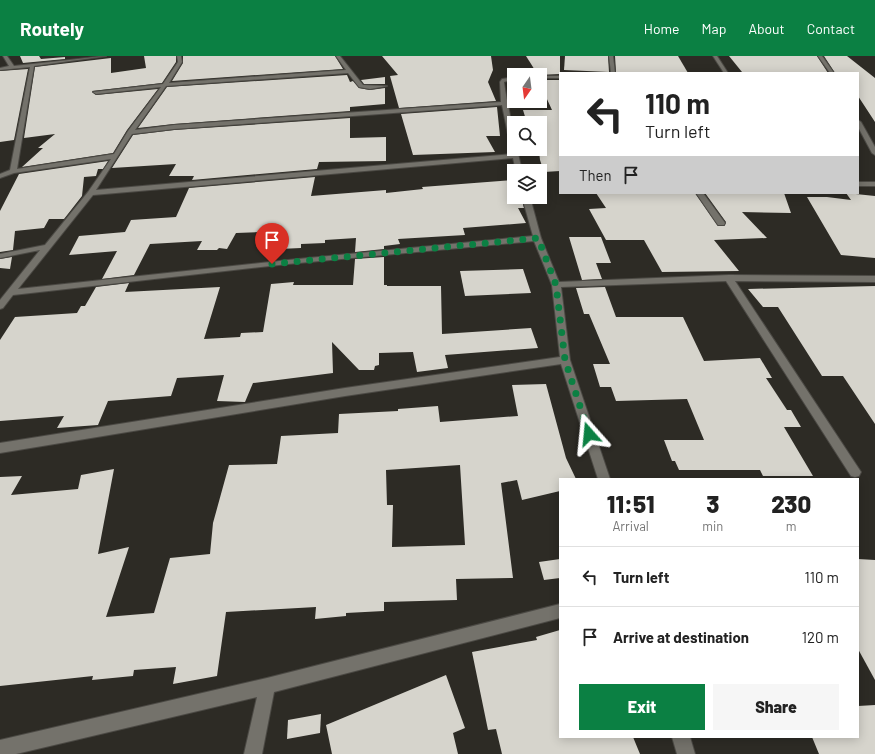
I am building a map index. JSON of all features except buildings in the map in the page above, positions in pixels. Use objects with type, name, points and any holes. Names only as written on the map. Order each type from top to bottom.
[{"type":"street","points":[[5,56],[12,67]]},
{"type":"street","points":[[0,69],[104,56]]},
{"type":"street","points":[[0,306],[91,193],[130,132],[180,62],[179,56]]},
{"type":"street","points":[[338,56],[363,88],[385,86]]},
{"type":"street","points":[[610,56],[613,72]]},
{"type":"street","points":[[714,56],[725,72]]},
{"type":"street","points":[[820,56],[831,72]]},
{"type":"street","points":[[13,171],[32,66]]},
{"type":"street","points":[[96,92],[165,85],[350,71]]},
{"type":"street","points":[[547,77],[559,77]]},
{"type":"street","points":[[507,79],[502,82],[507,117]]},
{"type":"street","points":[[130,132],[190,126],[504,103]]},
{"type":"street","points":[[859,124],[875,153]]},
{"type":"street","points":[[867,141],[875,141]]},
{"type":"street","points":[[0,176],[13,171],[116,156]]},
{"type":"street","points":[[91,193],[515,156],[517,164]]},
{"type":"street","points":[[859,184],[875,184]]},
{"type":"street","points":[[701,194],[722,223]]},
{"type":"street","points":[[528,204],[538,238],[556,285],[565,360],[604,478]]},
{"type":"street","points":[[10,293],[288,262],[538,238]]},
{"type":"street","points":[[0,256],[46,247]]},
{"type":"street","points":[[556,285],[729,278],[875,279]]},
{"type":"street","points":[[729,278],[855,472]]},
{"type":"street","points":[[0,448],[345,392],[565,360]]},
{"type":"street","points":[[0,749],[267,686],[559,611]]},
{"type":"street","points":[[253,754],[267,686]]},
{"type":"street","points":[[681,738],[686,754]]},
{"type":"route","points":[[272,264],[538,238],[556,285],[565,360],[589,434]]}]
